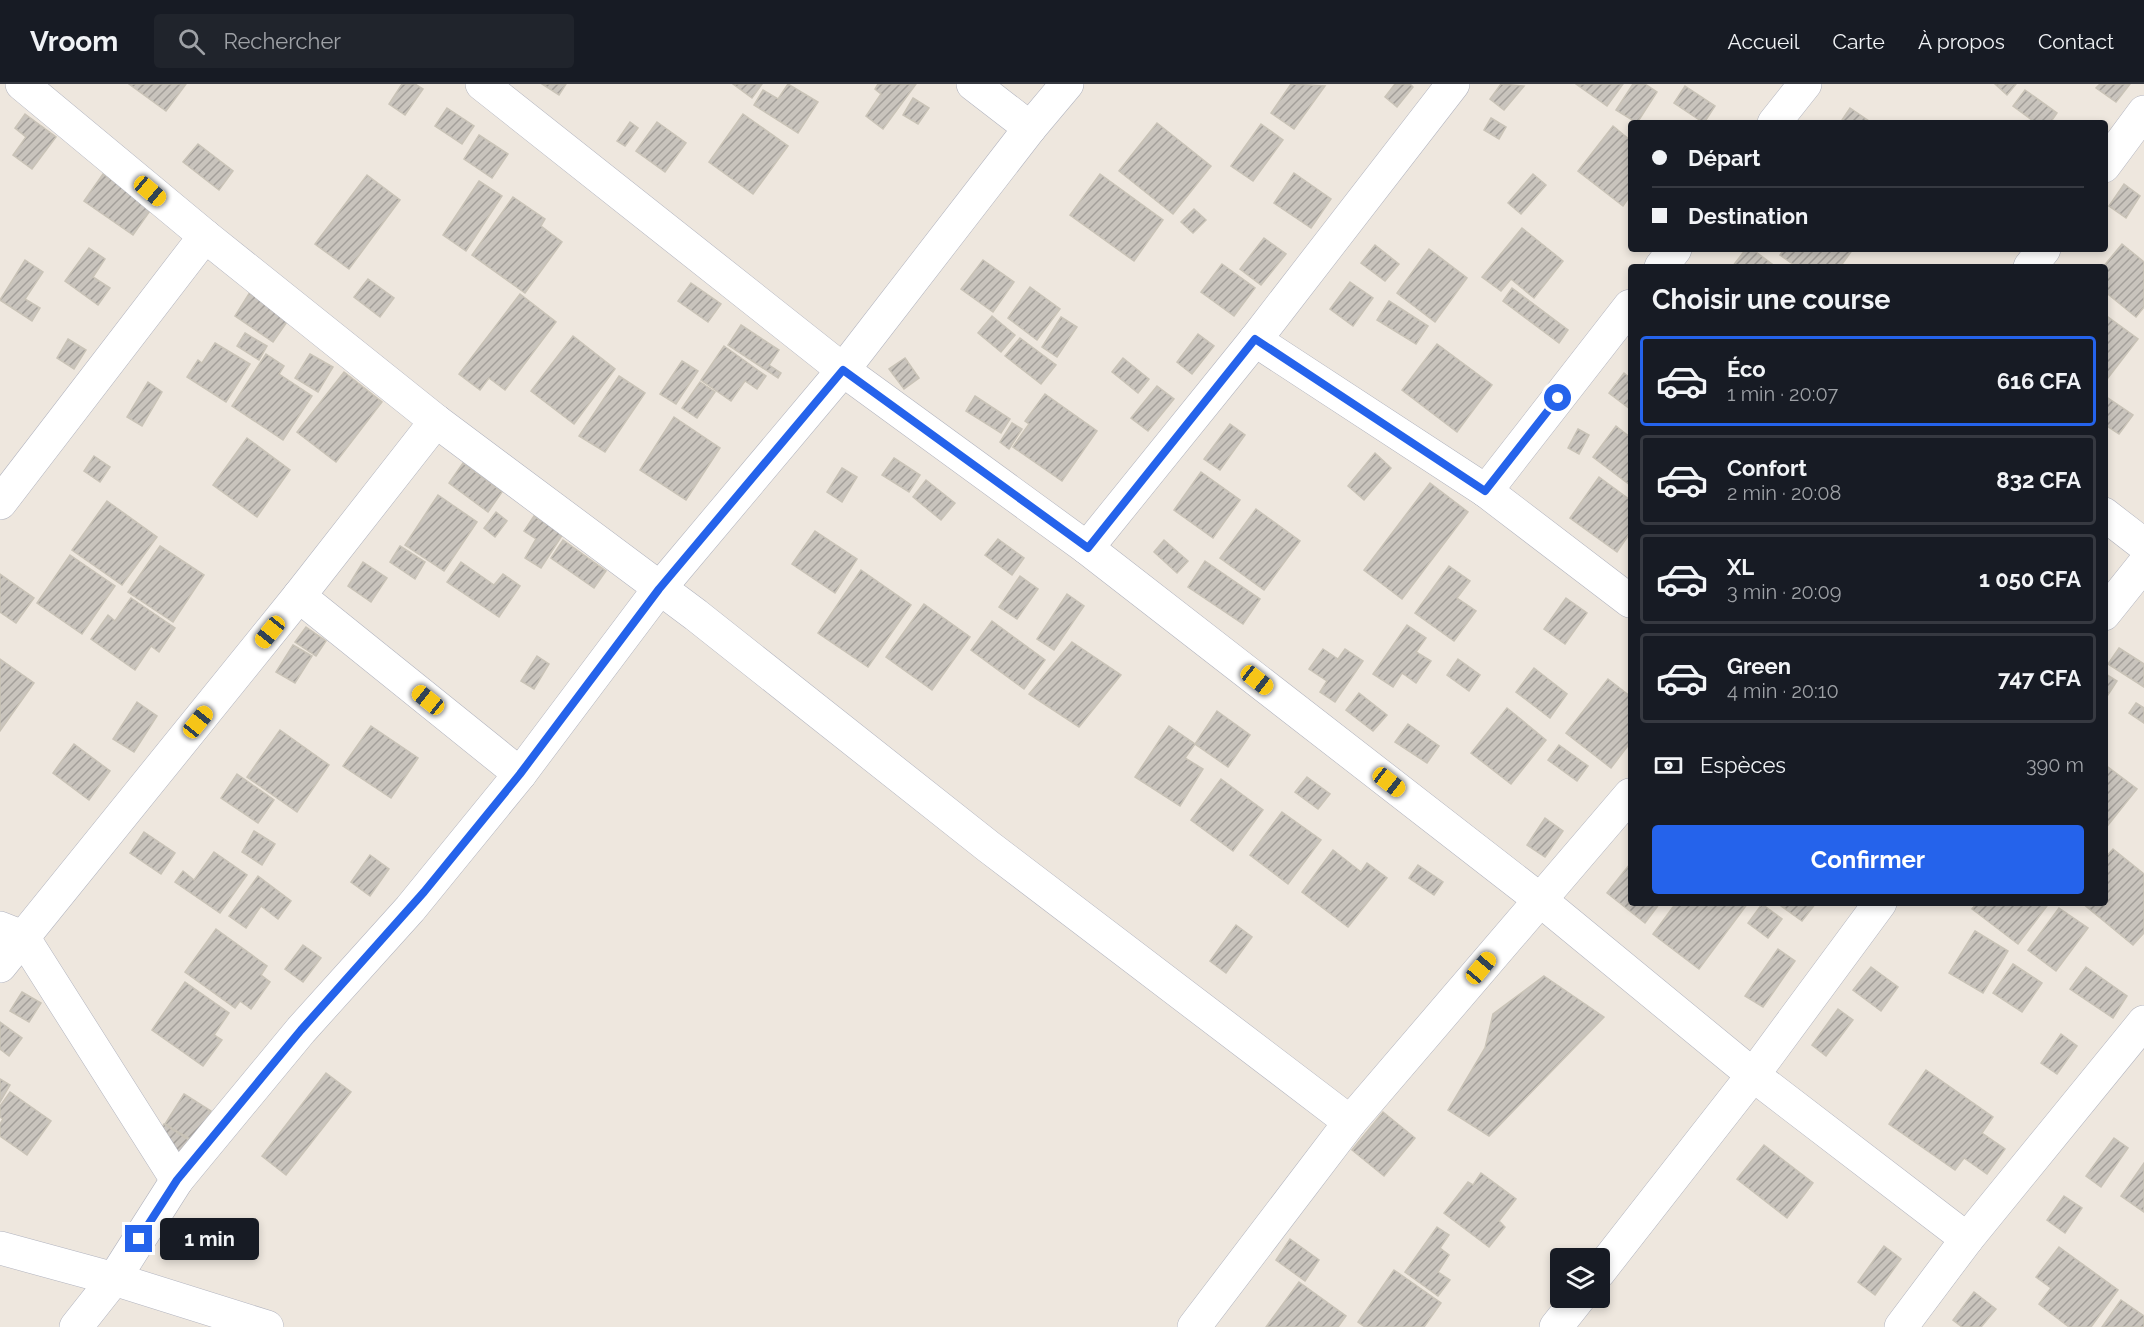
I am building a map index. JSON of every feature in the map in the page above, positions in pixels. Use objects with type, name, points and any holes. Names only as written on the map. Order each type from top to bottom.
[{"type":"street","points":[[22,84],[205,236],[436,421],[696,615],[989,847],[1350,1122]]},
{"type":"street","points":[[482,84],[843,370],[1088,548],[1539,899],[1753,1075],[1967,1239]]},
{"type":"street","points":[[973,84],[1030,128]]},
{"type":"street","points":[[76,1327],[114,1279],[177,1180],[301,1030],[410,909],[520,774],[659,589],[843,370],[1030,128],[1067,84]]},
{"type":"street","points":[[1088,548],[1255,339],[1453,84]]},
{"type":"street","points":[[1776,120],[1805,84]]},
{"type":"street","points":[[2108,161],[2144,112]]},
{"type":"street","points":[[0,503],[205,236]]},
{"type":"street","points":[[1663,264],[1673,252]]},
{"type":"street","points":[[1485,491],[1628,309]]},
{"type":"street","points":[[1255,339],[1485,491],[1628,599]]},
{"type":"street","points":[[0,966],[12,933],[299,596],[436,421]]},
{"type":"street","points":[[2108,517],[2144,546]]},
{"type":"street","points":[[2108,609],[2144,564]]},
{"type":"street","points":[[299,596],[520,774]]},
{"type":"street","points":[[1194,1327],[1350,1122],[1628,797]]},
{"type":"street","points":[[1610,1258],[1753,1075],[1878,906]]},
{"type":"street","points":[[12,933],[177,1180]]},
{"type":"street","points":[[1900,1327],[1967,1239],[2144,1022]]},
{"type":"street","points":[[0,1248],[114,1279],[267,1327]]},
{"type":"street","points":[[1556,1327],[1571,1308]]},
{"type":"building","points":[[129,84],[186,84],[166,111]]},
{"type":"building","points":[[402,84],[415,84],[423,89],[405,115],[389,104]]},
{"type":"building","points":[[542,84],[566,84],[559,95]]},
{"type":"building","points":[[733,84],[762,84],[752,98]]},
{"type":"building","points":[[788,84],[818,102],[798,133],[754,105],[763,90],[778,99]]},
{"type":"building","points":[[878,84],[916,84],[883,129],[866,116],[881,94],[875,89]]},
{"type":"building","points":[[1291,84],[1325,86],[1294,129],[1271,113]]},
{"type":"building","points":[[1395,84],[1410,84],[1413,87],[1397,107],[1385,97]]},
{"type":"building","points":[[1501,84],[1524,86],[1504,110],[1490,99]]},
{"type":"building","points":[[1576,84],[1623,84],[1607,106]]},
{"type":"building","points":[[1633,84],[1645,84],[1657,92],[1639,120],[1632,120],[1616,110]]},
{"type":"building","points":[[1995,84],[2016,84],[2007,95]]},
{"type":"building","points":[[2100,84],[2130,84],[2116,102],[2096,88]]},
{"type":"building","points":[[1685,86],[1715,106],[1706,120],[1700,120],[1674,103]]},
{"type":"building","points":[[2025,90],[2057,113],[2052,120],[2032,120],[2013,106]]},
{"type":"building","points":[[913,98],[929,108],[918,124],[903,115]]},
{"type":"building","points":[[447,108],[474,126],[462,144],[435,126]]},
{"type":"building","points":[[1850,108],[1868,120],[1842,120]]},
{"type":"building","points":[[25,114],[56,137],[32,169],[13,155],[26,137],[15,128]]},
{"type":"building","points":[[743,114],[788,146],[753,194],[709,162]]},
{"type":"building","points":[[1491,118],[1506,127],[1499,139],[1484,130]]},
{"type":"building","points":[[630,122],[638,128],[625,146],[617,141]]},
{"type":"building","points":[[657,122],[686,143],[665,172],[636,151]]},
{"type":"building","points":[[1157,123],[1211,166],[1173,214],[1119,171]]},
{"type":"building","points":[[1261,124],[1283,140],[1253,181],[1231,166]]},
{"type":"building","points":[[1613,126],[1628,138],[1628,199],[1623,206],[1578,171]]},
{"type":"building","points":[[479,135],[508,154],[492,178],[464,159]]},
{"type":"building","points":[[198,144],[233,171],[219,190],[183,162]]},
{"type":"building","points":[[1294,173],[1331,199],[1311,228],[1274,203]]},
{"type":"building","points":[[103,174],[152,208],[133,235],[84,201]]},
{"type":"building","points":[[1100,174],[1163,220],[1134,261],[1070,215]]},
{"type":"building","points":[[1533,174],[1546,185],[1521,214],[1508,203]]},
{"type":"building","points":[[367,175],[400,200],[349,269],[315,244]]},
{"type":"building","points":[[479,181],[502,196],[466,251],[443,235]]},
{"type":"building","points":[[2124,184],[2140,196],[2126,218],[2109,206]]},
{"type":"building","points":[[513,197],[545,219],[541,226],[562,242],[525,293],[472,255]]},
{"type":"building","points":[[1194,209],[1206,220],[1193,233],[1181,222]]},
{"type":"building","points":[[1522,228],[1563,261],[1534,298],[1511,279],[1501,291],[1482,277]]},
{"type":"building","points":[[1264,238],[1286,254],[1261,285],[1240,269]]},
{"type":"building","points":[[2122,244],[2144,262],[2144,307],[2136,317],[2108,294],[2108,264],[2105,264]]},
{"type":"building","points":[[1375,245],[1399,264],[1385,281],[1361,263]]},
{"type":"building","points":[[89,248],[105,259],[93,277],[110,288],[98,305],[65,281]]},
{"type":"building","points":[[1429,249],[1467,278],[1435,322],[1397,293]]},
{"type":"building","points":[[1744,252],[1756,252],[1772,264],[1734,264]]},
{"type":"building","points":[[1782,252],[1851,252],[1842,264],[1793,264],[1780,255]]},
{"type":"building","points":[[25,260],[43,272],[25,299],[40,308],[32,321],[0,300]]},
{"type":"building","points":[[983,260],[1014,282],[993,312],[961,289]]},
{"type":"building","points":[[1222,264],[1255,288],[1234,316],[1201,292]]},
{"type":"building","points":[[368,279],[394,298],[380,317],[354,297]]},
{"type":"building","points":[[1350,282],[1373,298],[1353,326],[1330,309]]},
{"type":"building","points":[[691,283],[721,304],[708,322],[678,301]]},
{"type":"building","points":[[1030,287],[1060,309],[1037,340],[1008,318]]},
{"type":"building","points":[[1512,288],[1568,330],[1559,343],[1503,301]]},
{"type":"building","points":[[250,292],[289,319],[273,342],[235,316]]},
{"type":"building","points":[[520,294],[556,322],[505,390],[489,378],[480,390],[459,374]]},
{"type":"building","points":[[1389,301],[1428,326],[1416,344],[1377,320]]},
{"type":"building","points":[[992,316],[1015,335],[1001,352],[978,333]]},
{"type":"building","points":[[1061,317],[1077,327],[1057,357],[1042,347]]},
{"type":"building","points":[[2108,317],[2138,339],[2108,378]]},
{"type":"building","points":[[741,325],[779,350],[769,365],[781,373],[778,378],[728,345]]},
{"type":"building","points":[[245,333],[267,346],[259,360],[237,346]]},
{"type":"building","points":[[1198,334],[1214,346],[1192,374],[1177,362]]},
{"type":"building","points":[[573,336],[615,369],[574,424],[531,391]]},
{"type":"building","points":[[1020,338],[1056,365],[1041,384],[1005,356]]},
{"type":"building","points":[[68,339],[86,350],[74,369],[57,358]]},
{"type":"building","points":[[215,343],[250,364],[226,402],[187,377],[198,360],[202,363]]},
{"type":"building","points":[[1437,344],[1492,385],[1457,432],[1402,390]]},
{"type":"building","points":[[724,346],[766,376],[757,389],[745,381],[731,401],[701,380]]},
{"type":"building","points":[[266,354],[284,366],[279,374],[312,396],[283,440],[232,406]]},
{"type":"building","points":[[310,354],[333,367],[318,392],[295,378]]},
{"type":"building","points":[[905,358],[919,378],[904,389],[889,369]]},
{"type":"building","points":[[1123,358],[1149,379],[1138,393],[1112,372]]},
{"type":"building","points":[[682,361],[698,371],[676,404],[660,394]]},
{"type":"building","points":[[344,372],[382,402],[336,462],[297,432]]},
{"type":"building","points":[[1624,373],[1628,376],[1628,407],[1609,393]]},
{"type":"building","points":[[619,376],[645,393],[605,452],[579,436]]},
{"type":"building","points":[[148,382],[162,392],[142,426],[127,417]]},
{"type":"building","points":[[700,382],[715,392],[697,418],[682,408]]},
{"type":"building","points":[[1157,386],[1174,399],[1148,431],[1131,418]]},
{"type":"building","points":[[1045,394],[1097,431],[1062,481],[1013,447],[1029,424],[1025,421]]},
{"type":"building","points":[[975,396],[1010,419],[1001,433],[966,411]]},
{"type":"building","points":[[2108,398],[2133,415],[2119,434],[2108,427]]},
{"type":"building","points":[[674,417],[720,448],[686,500],[640,470]]},
{"type":"building","points":[[1012,423],[1022,429],[1009,449],[1000,442]]},
{"type":"building","points":[[1230,424],[1245,435],[1220,470],[1204,459]]},
{"type":"building","points":[[1616,426],[1628,435],[1628,483],[1593,457]]},
{"type":"building","points":[[1578,429],[1589,435],[1579,454],[1568,448]]},
{"type":"building","points":[[247,438],[290,470],[257,517],[213,485]]},
{"type":"building","points":[[1375,453],[1391,468],[1364,500],[1348,486]]},
{"type":"building","points":[[94,456],[110,467],[100,482],[84,471]]},
{"type":"building","points":[[894,458],[920,475],[909,492],[882,475]]},
{"type":"building","points":[[463,463],[502,492],[488,512],[449,483]]},
{"type":"building","points":[[842,468],[857,477],[842,502],[827,492]]},
{"type":"building","points":[[1201,472],[1240,500],[1213,538],[1174,510]]},
{"type":"building","points":[[1599,477],[1628,499],[1628,536],[1617,552],[1570,518]]},
{"type":"building","points":[[926,480],[955,503],[941,520],[913,497]]},
{"type":"building","points":[[1430,483],[1468,512],[1402,599],[1364,570]]},
{"type":"building","points":[[438,495],[477,522],[444,571],[405,545]]},
{"type":"building","points":[[107,501],[157,537],[122,585],[72,550]]},
{"type":"building","points":[[1256,509],[1300,541],[1264,590],[1220,558]]},
{"type":"building","points":[[496,512],[507,521],[495,537],[484,528]]},
{"type":"building","points":[[534,516],[563,534],[541,568],[525,558],[536,539],[524,531]]},
{"type":"building","points":[[815,531],[857,559],[835,593],[792,564]]},
{"type":"building","points":[[998,539],[1024,558],[1012,575],[985,555]]},
{"type":"building","points":[[563,540],[606,571],[594,588],[551,558]]},
{"type":"building","points":[[1164,540],[1188,561],[1177,573],[1154,552]]},
{"type":"building","points":[[160,546],[204,575],[173,622],[128,592]]},
{"type":"building","points":[[400,546],[425,562],[415,579],[390,562]]},
{"type":"building","points":[[70,555],[115,586],[82,634],[37,603]]},
{"type":"building","points":[[1205,561],[1260,599],[1243,624],[1188,587]]},
{"type":"building","points":[[363,562],[387,578],[371,602],[348,586]]},
{"type":"building","points":[[461,562],[494,585],[503,574],[520,586],[499,617],[447,582]]},
{"type":"building","points":[[1449,566],[1470,581],[1457,598],[1476,611],[1454,641],[1415,613]]},
{"type":"building","points":[[861,570],[911,605],[868,667],[818,633]]},
{"type":"building","points":[[0,574],[34,598],[16,623],[0,612]]},
{"type":"building","points":[[1020,576],[1038,589],[1017,619],[999,607]]},
{"type":"building","points":[[1067,594],[1084,606],[1054,650],[1037,639]]},
{"type":"building","points":[[131,598],[175,628],[159,652],[151,646],[135,670],[91,639],[108,615],[115,621]]},
{"type":"building","points":[[1566,598],[1587,613],[1565,644],[1544,629]]},
{"type":"building","points":[[924,604],[970,637],[932,690],[886,657]]},
{"type":"building","points":[[992,621],[1045,660],[1024,689],[971,650]]},
{"type":"building","points":[[1407,625],[1426,638],[1416,652],[1431,661],[1416,683],[1402,673],[1393,687],[1373,674]]},
{"type":"building","points":[[306,627],[326,641],[316,656],[295,642]]},
{"type":"building","points":[[1072,642],[1121,675],[1079,727],[1029,694]]},
{"type":"building","points":[[293,645],[312,656],[295,683],[276,672]]},
{"type":"building","points":[[2119,648],[2144,664],[2144,687],[2108,664]]},
{"type":"building","points":[[1323,649],[1338,659],[1345,649],[1363,661],[1335,702],[1320,692],[1327,681],[1309,669]]},
{"type":"building","points":[[537,656],[549,664],[534,689],[521,681]]},
{"type":"building","points":[[0,659],[34,683],[0,731]]},
{"type":"building","points":[[1458,659],[1480,675],[1469,691],[1447,675]]},
{"type":"building","points":[[1534,668],[1567,694],[1550,718],[1516,692]]},
{"type":"building","points":[[2108,675],[2117,681],[2108,695]]},
{"type":"building","points":[[1608,679],[1628,694],[1628,746],[1611,768],[1566,733]]},
{"type":"building","points":[[1359,693],[1387,715],[1373,731],[1346,710]]},
{"type":"building","points":[[137,702],[157,716],[134,752],[113,739]]},
{"type":"building","points":[[2136,703],[2144,708],[2144,723],[2129,713]]},
{"type":"building","points":[[1507,708],[1546,740],[1511,784],[1471,753]]},
{"type":"building","points":[[1217,711],[1250,735],[1228,767],[1195,744]]},
{"type":"building","points":[[1408,724],[1439,746],[1427,763],[1395,742]]},
{"type":"building","points":[[371,726],[418,758],[391,798],[343,766]]},
{"type":"building","points":[[1169,726],[1195,744],[1185,758],[1203,769],[1180,806],[1135,777]]},
{"type":"building","points":[[280,730],[329,765],[297,812],[247,777]]},
{"type":"building","points":[[74,744],[110,771],[89,800],[53,773]]},
{"type":"building","points":[[1559,745],[1588,766],[1577,781],[1548,760]]},
{"type":"building","points":[[2108,767],[2137,789],[2108,825]]},
{"type":"building","points":[[237,774],[274,800],[258,823],[221,798]]},
{"type":"building","points":[[1307,777],[1330,794],[1318,809],[1295,792]]},
{"type":"building","points":[[1221,779],[1263,810],[1233,851],[1191,820]]},
{"type":"building","points":[[1282,812],[1321,840],[1288,884],[1250,855]]},
{"type":"building","points":[[1545,818],[1563,831],[1545,857],[1527,845]]},
{"type":"building","points":[[254,831],[275,844],[262,865],[242,852]]},
{"type":"building","points":[[144,832],[175,853],[161,874],[130,853]]},
{"type":"building","points":[[2113,849],[2144,874],[2144,933],[2133,945],[2086,906],[2108,906],[2108,855]]},
{"type":"building","points":[[1333,850],[1361,872],[1367,863],[1387,878],[1348,927],[1302,892]]},
{"type":"building","points":[[214,852],[247,875],[220,913],[175,882],[183,871],[194,880]]},
{"type":"building","points":[[370,855],[389,869],[370,896],[351,882]]},
{"type":"building","points":[[1418,865],[1443,882],[1434,895],[1409,878]]},
{"type":"building","points":[[1628,867],[1628,906],[1658,906],[1645,923],[1607,893]]},
{"type":"building","points":[[258,876],[291,901],[278,919],[261,906],[246,928],[229,916]]},
{"type":"building","points":[[1674,906],[1746,906],[1699,969],[1653,934]]},
{"type":"building","points":[[1761,906],[1765,906],[1782,919],[1768,938],[1748,923]]},
{"type":"building","points":[[1781,906],[1814,906],[1802,921]]},
{"type":"building","points":[[1974,906],[2047,906],[2018,944],[1972,909]]},
{"type":"building","points":[[2059,908],[2088,928],[2056,971],[2028,950]]},
{"type":"building","points":[[1236,925],[1252,937],[1226,973],[1210,961]]},
{"type":"building","points":[[216,929],[267,966],[261,975],[270,982],[251,1009],[240,1001],[235,1008],[185,972]]},
{"type":"building","points":[[1975,931],[2008,951],[1983,993],[1949,973]]},
{"type":"building","points":[[303,945],[321,958],[303,982],[285,969]]},
{"type":"building","points":[[1778,949],[1795,961],[1763,1007],[1745,996]]},
{"type":"building","points":[[2013,964],[2042,983],[2022,1012],[1993,993]]},
{"type":"building","points":[[1871,967],[1898,987],[1881,1011],[1853,990]]},
{"type":"building","points":[[2086,967],[2127,996],[2113,1018],[2070,989]]},
{"type":"building","points":[[1544,976],[1604,1017],[1489,1136],[1448,1110],[1485,1048],[1493,1014]]},
{"type":"building","points":[[185,982],[229,1013],[214,1035],[222,1040],[203,1066],[152,1030]]},
{"type":"building","points":[[22,992],[41,1003],[29,1022],[10,1011]]},
{"type":"building","points":[[1838,1009],[1853,1020],[1826,1056],[1812,1045]]},
{"type":"building","points":[[0,1022],[22,1038],[9,1056],[0,1049]]},
{"type":"building","points":[[2061,1034],[2077,1046],[2057,1074],[2041,1063]]},
{"type":"building","points":[[1926,1070],[1993,1117],[1982,1133],[2005,1149],[1987,1174],[1964,1158],[1955,1170],[1889,1124]]},
{"type":"building","points":[[326,1073],[351,1092],[286,1175],[262,1156]]},
{"type":"building","points":[[0,1079],[10,1085],[0,1102]]},
{"type":"building","points":[[10,1092],[51,1121],[27,1155],[0,1136],[0,1124],[3,1119],[0,1117],[0,1106]]},
{"type":"building","points":[[184,1094],[211,1111],[193,1141],[165,1124]]},
{"type":"building","points":[[1383,1112],[1415,1138],[1384,1176],[1352,1150]]},
{"type":"building","points":[[164,1124],[197,1145],[187,1162],[154,1140]]},
{"type":"building","points":[[2114,1138],[2128,1148],[2101,1187],[2086,1176]]},
{"type":"building","points":[[1764,1145],[1813,1183],[1787,1218],[1737,1179]]},
{"type":"building","points":[[2144,1163],[2144,1212],[2121,1196]]},
{"type":"building","points":[[1481,1173],[1516,1199],[1499,1221],[1505,1227],[1489,1247],[1444,1213],[1468,1182],[1473,1185]]},
{"type":"building","points":[[2064,1196],[2082,1208],[2065,1233],[2047,1220]]},
{"type":"building","points":[[1437,1227],[1449,1235],[1440,1248],[1449,1255],[1438,1272],[1450,1280],[1438,1296],[1405,1272]]},
{"type":"building","points":[[1290,1239],[1319,1260],[1305,1281],[1276,1260]]},
{"type":"building","points":[[1884,1246],[1901,1259],[1875,1295],[1858,1282]]},
{"type":"building","points":[[2059,1247],[2118,1290],[2091,1327],[2069,1327],[2039,1304],[2051,1288],[2036,1277]]},
{"type":"building","points":[[1394,1270],[1441,1303],[1424,1327],[1365,1327],[1358,1322]]},
{"type":"building","points":[[1299,1282],[1346,1316],[1338,1327],[1266,1327]]},
{"type":"building","points":[[1974,1292],[1996,1309],[1981,1327],[1962,1327],[1953,1320]]},
{"type":"building","points":[[2121,1300],[2144,1316],[2144,1327],[2102,1327]]},
{"type":"route","points":[[139,1239],[177,1180],[301,1030],[424,892],[520,774],[659,589],[843,370],[1088,548],[1255,339],[1485,491],[1558,398]]}]
